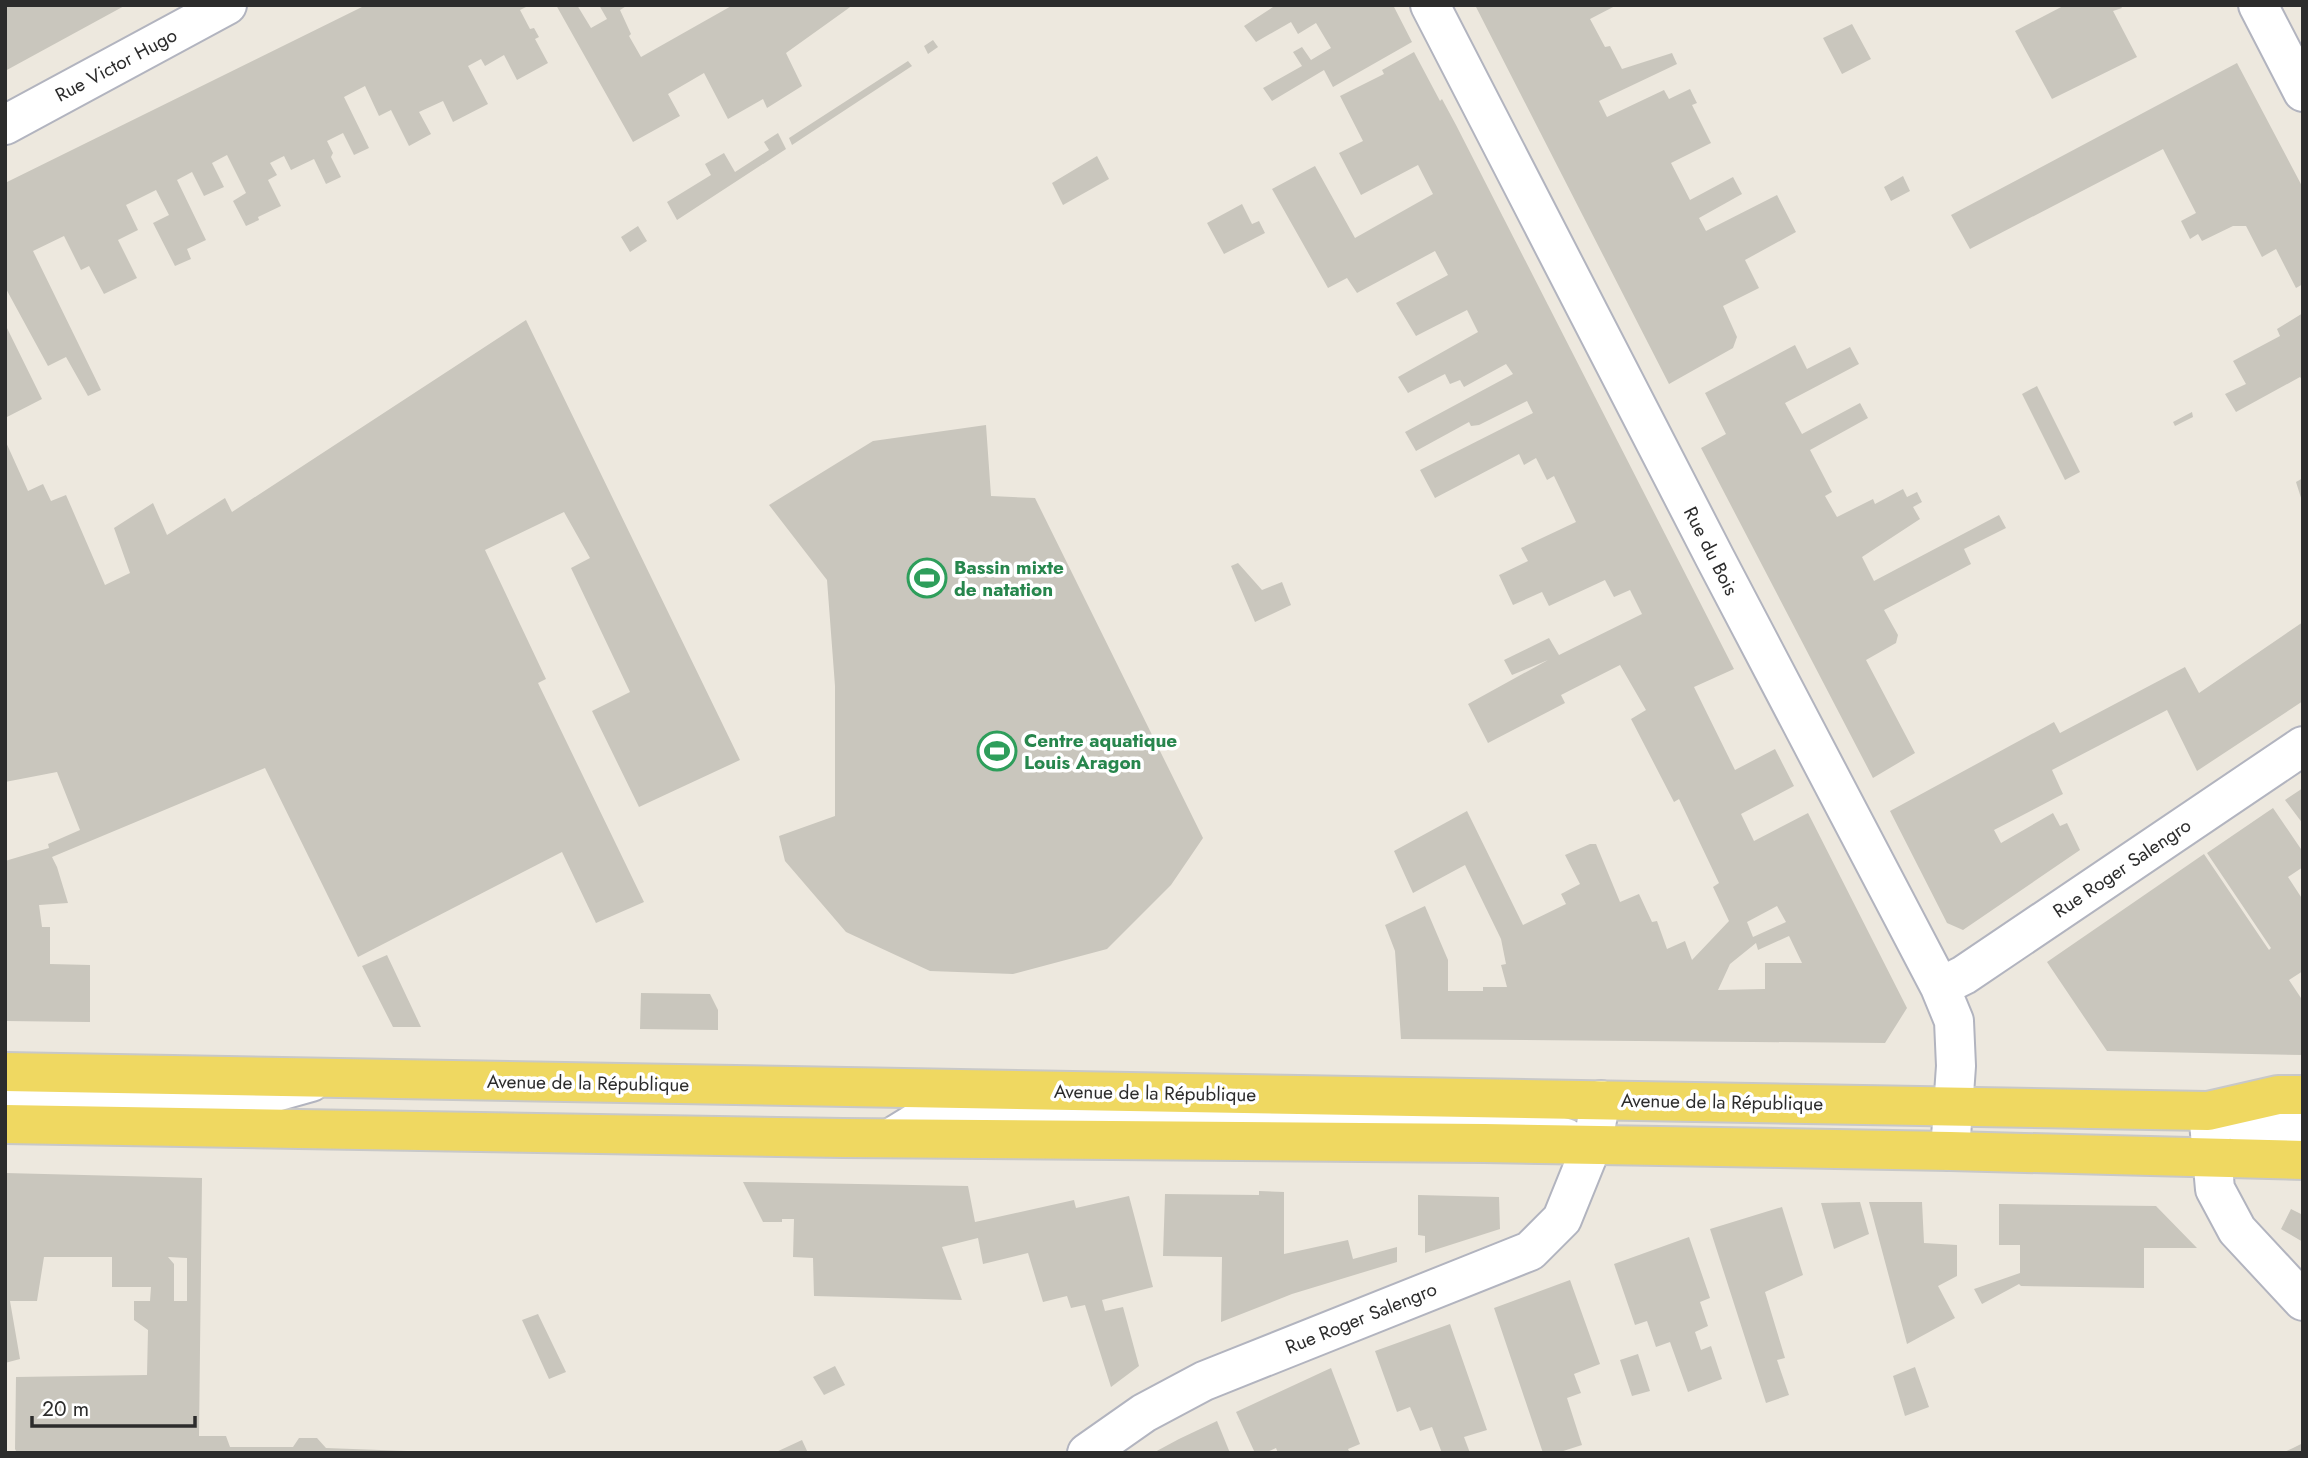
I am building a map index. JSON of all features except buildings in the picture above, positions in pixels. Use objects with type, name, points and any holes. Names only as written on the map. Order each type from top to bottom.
[{"type":"main road","name":"Avenue de la République","points":[[5,1072],[2208,1111],[2278,1094],[2303,1095]]},
{"type":"main road","points":[[5,1124],[891,1138],[1591,1145],[2303,1160]]},
{"type":"street","name":"Rue Victor Hugo","points":[[5,125],[226,5]]},
{"type":"street","name":"Rue du Bois","points":[[1430,5],[1708,546],[1940,987],[1954,1021],[1956,1066],[1950,1151]]},
{"type":"street","points":[[2258,5],[2303,92]]},
{"type":"street","name":"Rue Roger Salengro","points":[[1940,987],[1964,975],[2303,746]]},
{"type":"street","points":[[5,1097],[236,1103],[323,1079]]},
{"type":"street","name":"Rue Roger Salengro","points":[[1087,1453],[1144,1413],[1204,1381],[1530,1251],[1562,1219],[1591,1145],[1601,1100]]},
{"type":"street","points":[[2303,1133],[2272,1133],[2208,1111],[2215,1189],[2237,1230],[2303,1301]]},
{"type":"place","name":"Bassin mixte de natation","points":[[927,578]]},
{"type":"place","name":"Centre aquatique Louis Aragon","points":[[997,751]]}]
